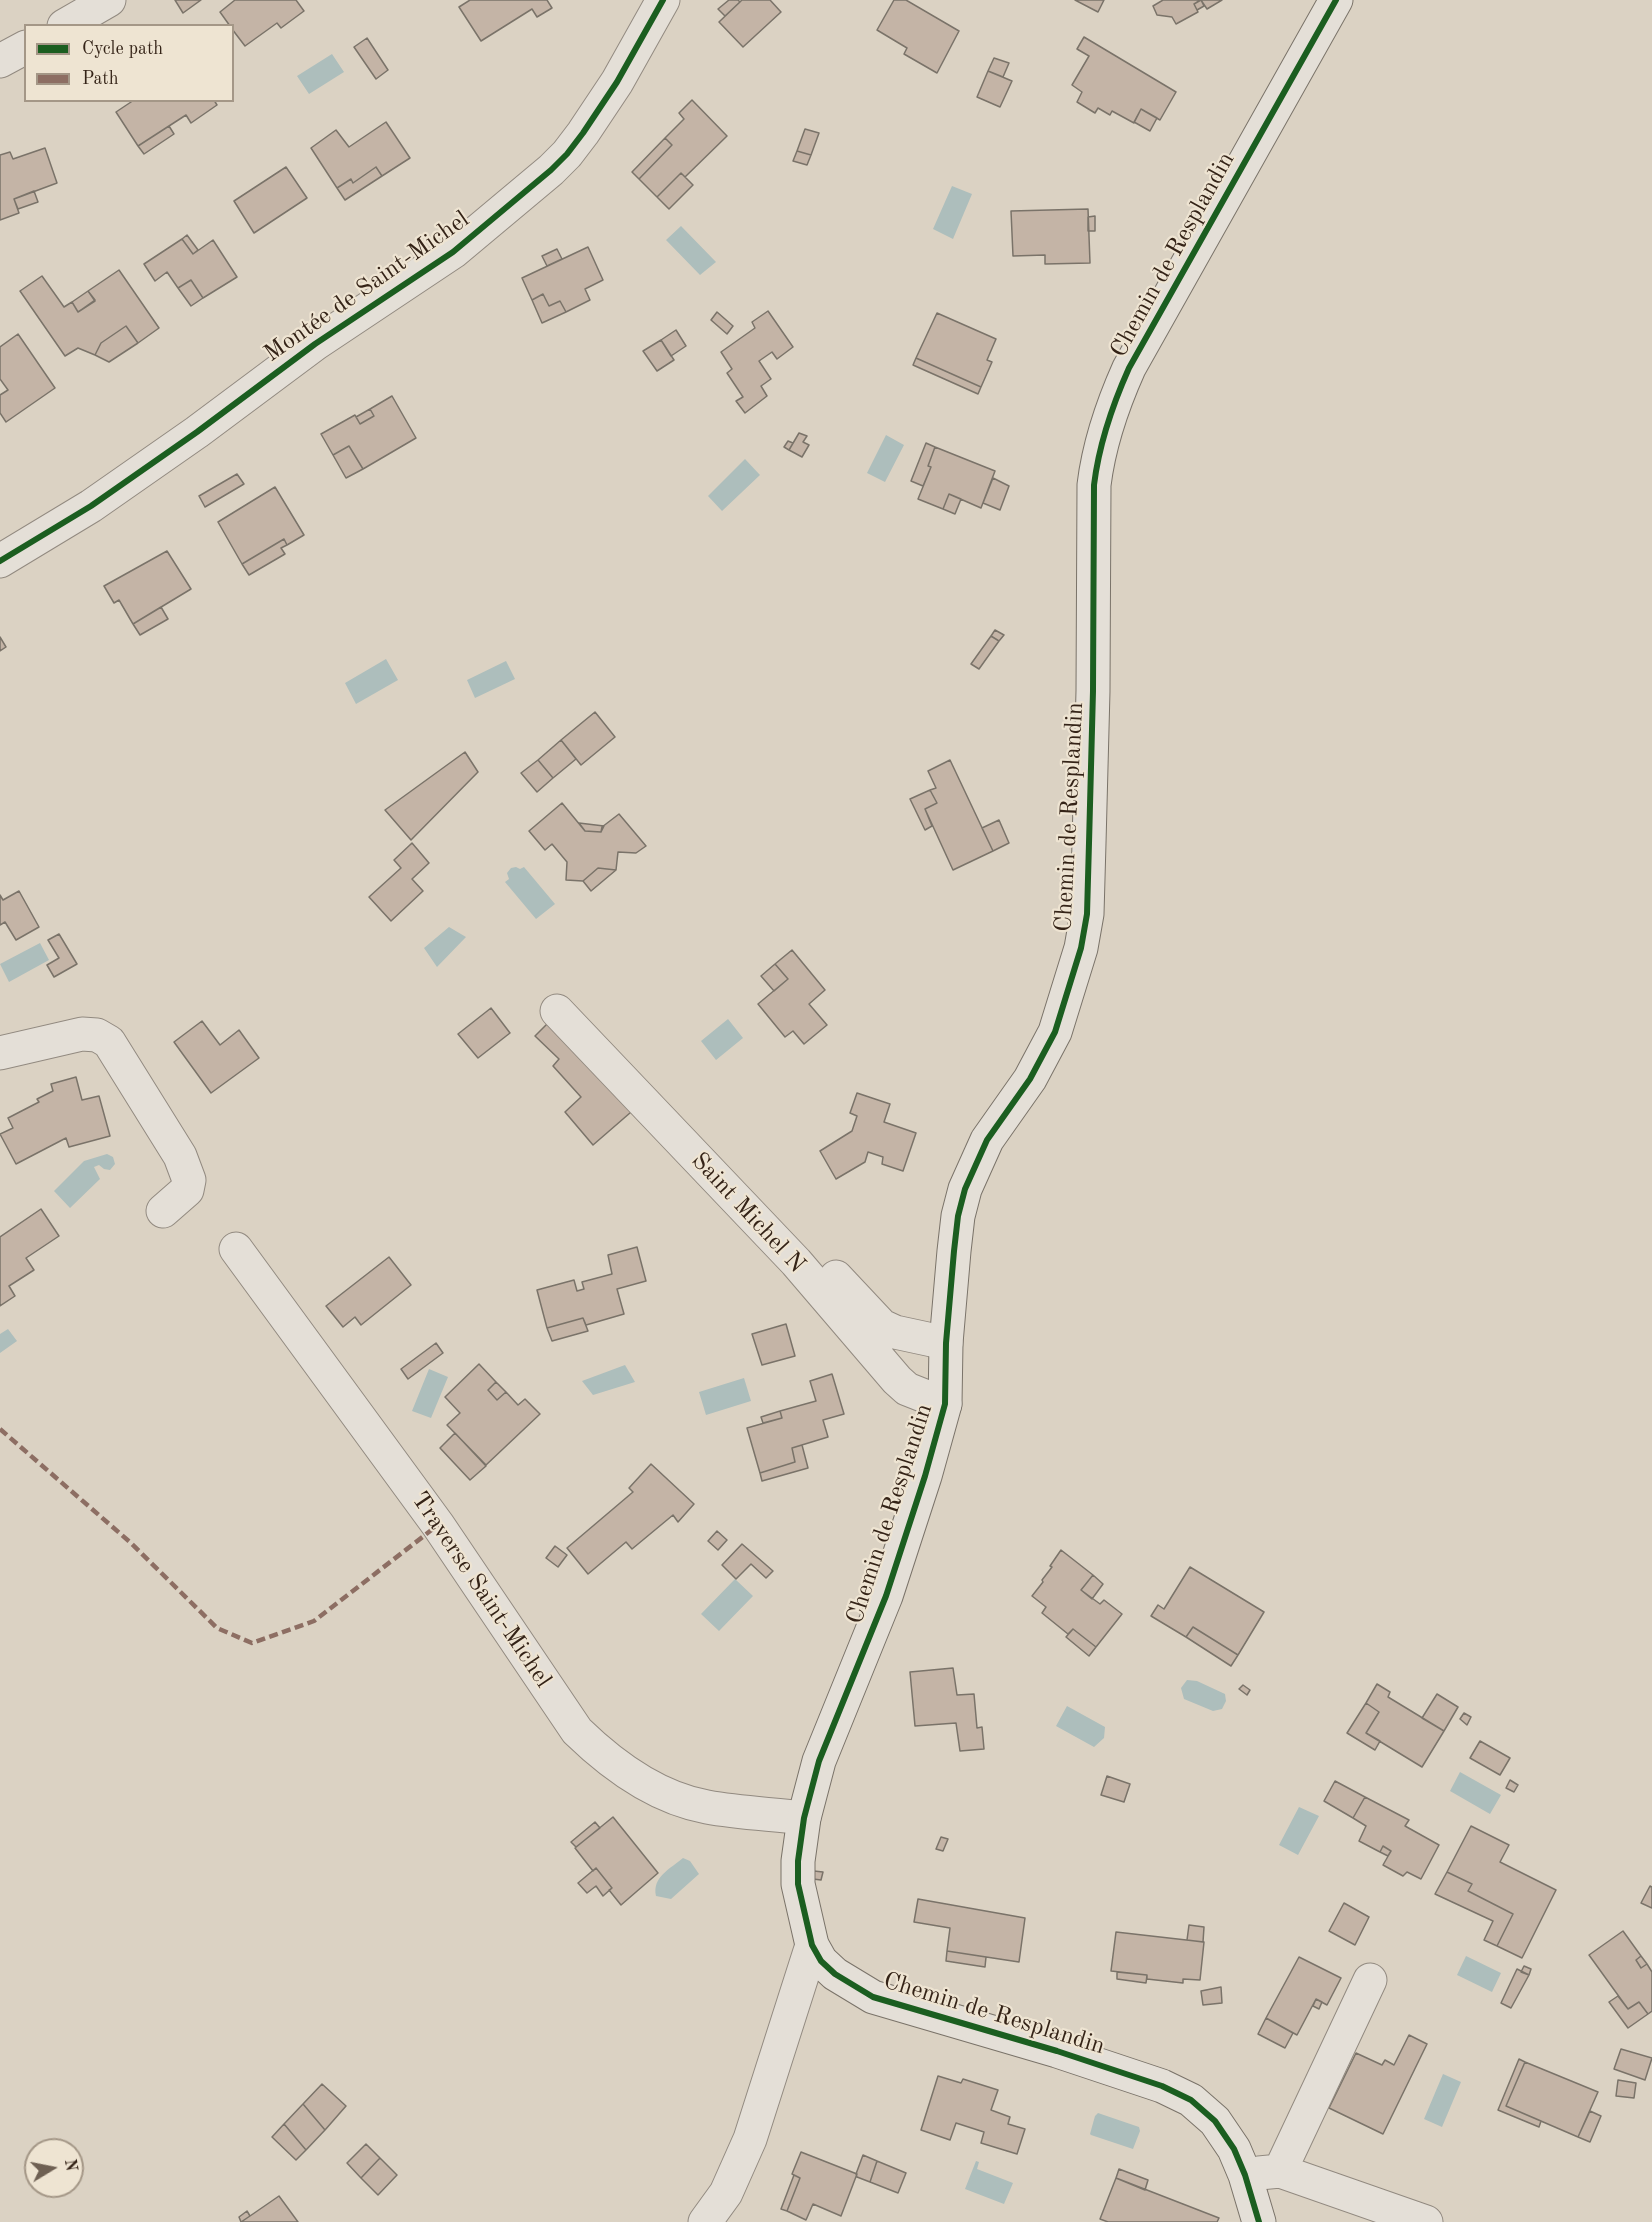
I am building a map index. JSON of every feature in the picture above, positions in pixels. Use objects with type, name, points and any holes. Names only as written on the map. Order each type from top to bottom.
[{"type":"street","points":[[68,24],[110,0]]},
{"type":"street","name":"Montée de Saint-Michel","points":[[0,561],[91,506],[197,432],[315,344],[453,252],[551,170],[583,133],[617,82],[663,0]]},
{"type":"street","name":"Chemin de Resplandin","points":[[1259,2222],[1245,2175],[1234,2150],[1215,2121],[1191,2100],[1175,2091],[1056,2051],[873,1997],[835,1974],[821,1961],[812,1945],[798,1884],[798,1861],[804,1818],[819,1761],[886,1596],[925,1476],[945,1404],[946,1343],[955,1239],[965,1189],[987,1140],[1030,1079],[1055,1032],[1081,948],[1087,914],[1094,692],[1094,485],[1097,461],[1111,408],[1129,368],[1336,0]]},
{"type":"street","points":[[0,61],[24,48]]},
{"type":"street","name":"Saint Michel N","points":[[557,1011],[796,1262],[897,1380],[907,1389],[945,1404]]},
{"type":"street","points":[[0,1053],[82,1034],[97,1035],[109,1042],[180,1156],[189,1180],[187,1190],[163,1212]]},
{"type":"street","points":[[707,1137],[882,1326],[895,1332],[946,1343]]},
{"type":"street","name":"Traverse Saint-Michel","points":[[237,1249],[438,1525],[577,1731],[622,1771],[686,1801],[706,1807],[804,1818]]},
{"type":"street","points":[[705,2222],[726,2193],[750,2139],[812,1945]]},
{"type":"street","points":[[1280,2171],[1370,1980]]},
{"type":"street","points":[[1245,2175],[1280,2171],[1426,2222]]},
{"type":"shaded area","points":[[332,54],[344,72],[309,94],[297,76]]},
{"type":"shaded area","points":[[952,186],[972,194],[953,239],[933,229]]},
{"type":"shaded area","points":[[681,226],[716,262],[700,275],[666,240]]},
{"type":"shaded area","points":[[886,435],[904,445],[885,482],[867,473]]},
{"type":"shaded area","points":[[745,459],[760,475],[722,511],[708,496]]},
{"type":"shaded area","points":[[386,659],[398,680],[356,704],[345,683]]},
{"type":"shaded area","points":[[506,661],[515,679],[475,698],[467,680]]},
{"type":"shaded area","points":[[524,867],[555,904],[536,919],[505,882],[509,879],[507,873],[511,868],[520,869]]},
{"type":"shaded area","points":[[449,927],[466,937],[437,967],[424,948]]},
{"type":"shaded area","points":[[40,943],[49,960],[9,982],[0,964]]},
{"type":"shaded area","points":[[728,1019],[743,1038],[716,1060],[701,1041]]},
{"type":"shaded area","points":[[107,1154],[113,1157],[115,1164],[110,1170],[99,1165],[94,1167],[100,1179],[70,1208],[54,1191],[84,1161]]},
{"type":"shaded area","points":[[8,1329],[17,1341],[0,1353],[0,1334]]},
{"type":"shaded area","points":[[625,1365],[635,1382],[593,1395],[582,1381]]},
{"type":"shaded area","points":[[429,1369],[448,1377],[431,1418],[412,1411]]},
{"type":"shaded area","points":[[744,1378],[751,1401],[706,1415],[699,1392]]},
{"type":"shaded area","points":[[735,1579],[753,1596],[719,1631],[701,1614]]},
{"type":"shaded area","points":[[1187,1680],[1197,1681],[1225,1694],[1226,1701],[1222,1709],[1213,1711],[1184,1699],[1181,1688]]},
{"type":"shaded area","points":[[1067,1706],[1105,1727],[1104,1738],[1094,1747],[1056,1726]]},
{"type":"shaded area","points":[[1460,1772],[1501,1795],[1490,1814],[1450,1791]]},
{"type":"shaded area","points":[[1299,1807],[1319,1816],[1298,1855],[1279,1845]]},
{"type":"shaded area","points":[[683,1858],[690,1861],[699,1874],[671,1899],[656,1896],[655,1889],[659,1879]]},
{"type":"shaded area","points":[[1466,1956],[1501,1973],[1492,1992],[1457,1975]]},
{"type":"shaded area","points":[[1443,2074],[1461,2082],[1442,2127],[1424,2119]]},
{"type":"shaded area","points":[[1098,2113],[1139,2127],[1140,2131],[1133,2149],[1090,2134]]},
{"type":"shaded area","points":[[976,2161],[979,2162],[977,2169],[1013,2183],[1004,2204],[965,2189]]},
{"type":"building","points":[[175,0],[201,0],[183,13]]},
{"type":"building","points":[[235,0],[296,0],[304,11],[281,28],[277,23],[245,46],[234,32],[234,24],[229,24],[220,12]]},
{"type":"building","points":[[470,0],[547,0],[552,8],[537,17],[532,9],[481,41],[459,7]]},
{"type":"building","points":[[729,0],[740,2],[725,16],[718,9]]},
{"type":"building","points":[[742,0],[770,0],[781,12],[743,47],[719,22]]},
{"type":"building","points":[[894,0],[906,0],[959,31],[937,73],[904,54],[907,48],[877,30]]},
{"type":"building","points":[[1075,0],[1104,0],[1098,12]]},
{"type":"building","points":[[1163,0],[1201,0],[1194,4],[1198,12],[1176,24],[1172,17],[1157,15],[1153,6]]},
{"type":"building","points":[[1201,0],[1222,0],[1207,9]]},
{"type":"building","points":[[1201,0],[1204,6],[1197,10],[1194,4]]},
{"type":"building","points":[[1084,37],[1176,92],[1160,120],[1141,109],[1134,123],[1112,111],[1110,115],[1098,108],[1095,113],[1077,102],[1082,92],[1072,85],[1089,56],[1077,49]]},
{"type":"building","points":[[367,38],[388,70],[376,79],[354,47]]},
{"type":"building","points":[[994,58],[1009,63],[1003,77],[988,71]]},
{"type":"building","points":[[988,71],[1012,81],[1000,107],[977,97]]},
{"type":"building","points":[[692,100],[727,136],[685,177],[681,173],[657,197],[639,179],[672,145],[665,138],[684,119],[679,113]]},
{"type":"building","points":[[131,102],[215,102],[217,105],[191,123],[186,115],[138,146],[116,112]]},
{"type":"building","points":[[1141,109],[1157,118],[1150,131],[1134,122]]},
{"type":"building","points":[[386,122],[410,158],[382,176],[376,167],[353,183],[351,179],[337,188],[311,148],[336,130],[349,147]]},
{"type":"building","points":[[169,126],[174,134],[144,154],[138,146]]},
{"type":"building","points":[[805,129],[819,133],[811,155],[797,151]]},
{"type":"building","points":[[665,138],[672,145],[639,179],[632,172]]},
{"type":"building","points":[[45,148],[57,183],[14,199],[19,213],[0,220],[0,155],[10,152],[13,159]]},
{"type":"building","points":[[797,151],[811,155],[807,165],[793,161]]},
{"type":"building","points":[[286,167],[307,198],[254,233],[234,201]]},
{"type":"building","points":[[376,167],[382,176],[345,200],[337,188],[351,179],[353,183]]},
{"type":"building","points":[[681,173],[693,185],[669,209],[657,197]]},
{"type":"building","points":[[34,191],[38,202],[18,209],[14,199]]},
{"type":"building","points":[[1088,209],[1090,263],[1045,264],[1045,255],[1013,256],[1011,211]]},
{"type":"building","points":[[1095,216],[1095,231],[1088,231],[1088,217]]},
{"type":"building","points":[[187,235],[198,250],[193,254],[182,239]]},
{"type":"building","points":[[182,239],[193,254],[213,240],[237,277],[203,298],[191,280],[178,288],[167,272],[155,281],[144,264]]},
{"type":"building","points":[[588,247],[603,280],[585,289],[590,300],[566,312],[560,301],[549,306],[543,294],[532,300],[522,278]]},
{"type":"building","points":[[557,249],[562,259],[547,266],[542,256]]},
{"type":"building","points":[[119,270],[159,328],[138,343],[126,326],[101,343],[95,355],[78,348],[65,356],[20,291],[42,276],[64,307],[72,302],[78,312],[95,301],[88,291]]},
{"type":"building","points":[[191,280],[203,298],[191,306],[178,288]]},
{"type":"building","points":[[88,291],[95,300],[78,312],[72,302]]},
{"type":"building","points":[[543,294],[549,306],[560,301],[566,312],[542,323],[532,300]]},
{"type":"building","points":[[768,311],[793,347],[777,359],[772,352],[759,361],[771,379],[761,386],[767,396],[745,413],[736,401],[743,397],[727,373],[732,369],[721,352],[755,328],[752,322]]},
{"type":"building","points":[[717,312],[733,326],[727,334],[711,320]]},
{"type":"building","points":[[937,313],[996,339],[987,360],[992,362],[981,387],[916,358]]},
{"type":"building","points":[[126,326],[138,343],[109,362],[95,355],[101,343]]},
{"type":"building","points":[[676,330],[686,346],[671,356],[661,340]]},
{"type":"building","points":[[18,334],[55,388],[6,422],[0,413],[0,395],[8,390],[0,379],[0,347]]},
{"type":"building","points":[[661,340],[674,360],[657,371],[643,351]]},
{"type":"building","points":[[916,358],[981,387],[978,394],[913,365]]},
{"type":"building","points":[[392,396],[416,438],[363,469],[349,446],[333,455],[321,434],[355,415],[360,424],[374,416],[370,409]]},
{"type":"building","points":[[370,409],[374,416],[360,424],[356,417]]},
{"type":"building","points":[[799,433],[807,436],[803,442],[809,445],[802,457],[789,450]]},
{"type":"building","points":[[788,441],[793,443],[789,450],[784,447]]},
{"type":"building","points":[[926,443],[935,447],[928,466],[931,467],[923,486],[911,481]]},
{"type":"building","points":[[349,446],[363,469],[346,478],[333,455]]},
{"type":"building","points":[[935,447],[995,471],[981,508],[949,494],[943,509],[918,499],[931,467],[928,466]]},
{"type":"building","points":[[237,474],[244,484],[205,507],[199,496]]},
{"type":"building","points":[[993,478],[1009,486],[1000,510],[983,503]]},
{"type":"building","points":[[275,487],[304,535],[287,545],[284,539],[242,564],[218,522]]},
{"type":"building","points":[[949,494],[961,499],[955,514],[943,509]]},
{"type":"building","points":[[284,539],[287,545],[281,548],[285,554],[249,575],[242,564]]},
{"type":"building","points":[[167,551],[191,589],[133,624],[119,600],[114,603],[104,586]]},
{"type":"building","points":[[161,607],[168,619],[140,635],[133,624]]},
{"type":"building","points":[[995,630],[1004,635],[999,641],[991,636]]},
{"type":"building","points":[[991,636],[999,641],[979,669],[971,664]]},
{"type":"building","points":[[0,637],[6,647],[0,651]]},
{"type":"building","points":[[595,712],[615,737],[581,765],[561,740]]},
{"type":"building","points":[[561,740],[576,759],[553,778],[538,760]]},
{"type":"building","points":[[465,752],[478,772],[411,840],[385,810]]},
{"type":"building","points":[[538,760],[553,778],[537,792],[521,773]]},
{"type":"building","points":[[950,760],[993,851],[953,870],[925,809],[937,803],[930,790],[936,788],[928,771]]},
{"type":"building","points":[[930,790],[937,803],[925,809],[932,826],[925,830],[910,799]]},
{"type":"building","points":[[562,803],[585,831],[601,832],[602,827],[619,814],[646,846],[636,853],[618,852],[616,870],[598,868],[583,881],[566,880],[567,862],[552,844],[545,850],[529,831]]},
{"type":"building","points":[[999,820],[1009,843],[993,851],[982,828]]},
{"type":"building","points":[[579,823],[604,826],[601,832],[585,831]]},
{"type":"building","points":[[412,843],[429,863],[412,879],[423,891],[391,921],[369,897],[401,868],[394,860]]},
{"type":"building","points":[[598,868],[616,870],[591,891],[583,881]]},
{"type":"building","points":[[19,891],[39,927],[16,940],[5,922],[0,925],[0,895],[3,900]]},
{"type":"building","points":[[59,934],[77,964],[54,977],[47,965],[59,958],[48,940]]},
{"type":"building","points":[[792,950],[825,990],[809,1004],[827,1025],[804,1044],[793,1031],[785,1037],[758,1004],[788,979],[775,964]]},
{"type":"building","points":[[775,964],[788,979],[774,991],[761,976]]},
{"type":"building","points":[[491,1008],[510,1033],[478,1058],[458,1034]]},
{"type":"building","points":[[552,1019],[638,1106],[593,1145],[565,1112],[581,1097],[553,1066],[559,1059],[535,1036]]},
{"type":"building","points":[[202,1021],[220,1045],[239,1030],[259,1058],[211,1093],[174,1042]]},
{"type":"building","points":[[76,1077],[82,1100],[99,1096],[110,1136],[69,1147],[66,1138],[16,1164],[0,1134],[13,1128],[8,1118],[39,1102],[37,1099],[53,1091],[51,1084]]},
{"type":"building","points":[[857,1093],[890,1104],[884,1122],[916,1133],[903,1171],[882,1164],[883,1157],[868,1152],[865,1162],[836,1179],[820,1151],[852,1131],[857,1116],[850,1113]]},
{"type":"building","points":[[41,1209],[59,1236],[26,1258],[34,1270],[9,1286],[15,1296],[0,1306],[0,1237]]},
{"type":"building","points":[[637,1247],[646,1281],[617,1289],[624,1314],[586,1325],[583,1318],[547,1328],[537,1290],[574,1280],[577,1291],[584,1289],[582,1282],[612,1274],[608,1255]]},
{"type":"building","points":[[389,1257],[411,1285],[361,1325],[355,1317],[343,1327],[326,1306]]},
{"type":"building","points":[[583,1318],[588,1331],[552,1341],[547,1328]]},
{"type":"building","points":[[786,1324],[795,1356],[762,1365],[752,1334]]},
{"type":"building","points":[[436,1343],[443,1353],[408,1379],[401,1369]]},
{"type":"building","points":[[479,1364],[496,1382],[488,1390],[497,1400],[506,1392],[518,1405],[525,1399],[540,1414],[486,1465],[447,1425],[460,1413],[445,1397]]},
{"type":"building","points":[[832,1374],[844,1414],[823,1420],[828,1437],[792,1448],[795,1462],[760,1473],[747,1428],[782,1418],[780,1411],[816,1401],[810,1381]]},
{"type":"building","points":[[496,1382],[506,1392],[497,1400],[488,1390]]},
{"type":"building","points":[[780,1411],[782,1418],[763,1423],[761,1417]]},
{"type":"building","points":[[455,1433],[486,1466],[470,1480],[440,1448]]},
{"type":"building","points":[[802,1445],[808,1468],[762,1481],[760,1473],[795,1462],[792,1448]]},
{"type":"building","points":[[651,1464],[694,1504],[678,1522],[673,1515],[632,1549],[626,1542],[588,1574],[567,1548],[633,1492],[629,1488]]},
{"type":"building","points":[[717,1531],[727,1540],[718,1550],[708,1541]]},
{"type":"building","points":[[742,1544],[773,1571],[766,1578],[751,1564],[736,1579],[722,1565]]},
{"type":"building","points":[[555,1546],[567,1555],[558,1567],[546,1558]]},
{"type":"building","points":[[1061,1550],[1093,1575],[1081,1590],[1100,1604],[1104,1600],[1122,1614],[1096,1647],[1073,1629],[1068,1634],[1042,1613],[1046,1607],[1032,1596],[1043,1582],[1042,1580]]},
{"type":"building","points":[[1190,1567],[1264,1612],[1238,1655],[1193,1627],[1186,1637],[1151,1616],[1158,1605],[1164,1609]]},
{"type":"building","points":[[1093,1575],[1103,1584],[1092,1599],[1081,1590]]},
{"type":"building","points":[[1193,1627],[1238,1655],[1231,1666],[1186,1637]]},
{"type":"building","points":[[1073,1629],[1096,1647],[1089,1656],[1066,1637]]},
{"type":"building","points":[[953,1668],[957,1695],[974,1694],[977,1728],[982,1727],[984,1749],[960,1751],[956,1723],[915,1726],[910,1672]]},
{"type":"building","points":[[1377,1684],[1390,1692],[1388,1697],[1444,1731],[1422,1767],[1366,1733],[1379,1712],[1366,1703]]},
{"type":"building","points":[[1243,1685],[1250,1690],[1247,1695],[1239,1689]]},
{"type":"building","points":[[1437,1694],[1458,1707],[1444,1731],[1422,1718]]},
{"type":"building","points":[[1366,1703],[1379,1712],[1366,1733],[1380,1741],[1375,1750],[1347,1733]]},
{"type":"building","points":[[1464,1713],[1471,1717],[1467,1725],[1460,1719]]},
{"type":"building","points":[[1480,1741],[1510,1758],[1500,1775],[1470,1758]]},
{"type":"building","points":[[1107,1776],[1130,1784],[1124,1802],[1101,1795]]},
{"type":"building","points":[[1510,1780],[1518,1785],[1514,1792],[1506,1788]]},
{"type":"building","points":[[1335,1781],[1365,1797],[1353,1818],[1324,1801]]},
{"type":"building","points":[[1365,1797],[1409,1820],[1405,1826],[1439,1845],[1421,1879],[1407,1872],[1403,1876],[1383,1865],[1391,1851],[1383,1846],[1380,1852],[1359,1841],[1366,1826],[1353,1818]]},
{"type":"building","points":[[613,1817],[658,1873],[621,1905],[609,1890],[612,1888],[596,1868],[593,1871],[575,1848]]},
{"type":"building","points":[[595,1822],[600,1828],[576,1847],[571,1842]]},
{"type":"building","points":[[1471,1826],[1509,1845],[1500,1862],[1556,1890],[1522,1958],[1497,1946],[1513,1914],[1468,1891],[1472,1884],[1447,1872]]},
{"type":"building","points":[[941,1837],[948,1839],[943,1851],[936,1849]]},
{"type":"building","points":[[1383,1846],[1391,1851],[1388,1856],[1380,1852]]},
{"type":"building","points":[[596,1868],[612,1888],[603,1896],[596,1886],[587,1893],[578,1883]]},
{"type":"building","points":[[814,1871],[823,1872],[821,1880],[813,1879]]},
{"type":"building","points":[[1447,1872],[1472,1884],[1468,1891],[1513,1914],[1497,1946],[1484,1940],[1493,1921],[1435,1894]]},
{"type":"building","points":[[1650,1886],[1652,1887],[1652,1908],[1641,1903]]},
{"type":"building","points":[[918,1899],[1025,1918],[1019,1962],[947,1951],[950,1928],[914,1922]]},
{"type":"building","points":[[1344,1903],[1369,1917],[1355,1945],[1329,1931]]},
{"type":"building","points":[[1189,1925],[1204,1927],[1203,1942],[1187,1940]]},
{"type":"building","points":[[1623,1931],[1641,1956],[1636,1960],[1641,1968],[1647,1964],[1652,1972],[1652,2011],[1648,2014],[1639,2002],[1628,2009],[1589,1955]]},
{"type":"building","points":[[1116,1932],[1204,1942],[1200,1980],[1183,1979],[1183,1983],[1147,1979],[1147,1975],[1111,1971]]},
{"type":"building","points":[[947,1951],[986,1957],[985,1967],[946,1961]]},
{"type":"building","points":[[1641,1956],[1647,1964],[1641,1968],[1636,1960]]},
{"type":"building","points":[[1299,1957],[1341,1978],[1327,2005],[1316,1999],[1297,2035],[1266,2018]]},
{"type":"building","points":[[1524,1966],[1531,1969],[1529,1975],[1521,1972]]},
{"type":"building","points":[[1517,1969],[1529,1975],[1511,2008],[1501,2003]]},
{"type":"building","points":[[1117,1972],[1147,1975],[1146,1983],[1117,1979]]},
{"type":"building","points":[[1221,1987],[1222,2003],[1203,2005],[1201,1991]]},
{"type":"building","points":[[1618,1996],[1628,2009],[1639,2002],[1648,2014],[1628,2028],[1609,2002]]},
{"type":"building","points":[[1316,1999],[1322,2002],[1319,2009],[1313,2006]]},
{"type":"building","points":[[1266,2018],[1293,2033],[1285,2048],[1258,2034]]},
{"type":"building","points":[[1409,2035],[1427,2044],[1383,2134],[1329,2108],[1356,2053],[1382,2065],[1385,2060],[1394,2065]]},
{"type":"building","points":[[1621,2049],[1652,2058],[1645,2080],[1614,2069]]},
{"type":"building","points":[[1519,2059],[1525,2062],[1506,2106],[1541,2121],[1539,2127],[1498,2110]]},
{"type":"building","points":[[1525,2062],[1598,2092],[1578,2137],[1506,2106]]},
{"type":"building","points":[[938,2076],[961,2083],[963,2079],[998,2090],[991,2110],[1010,2117],[1008,2124],[1025,2129],[1017,2154],[981,2143],[984,2132],[956,2123],[950,2140],[921,2130]]},
{"type":"building","points":[[1618,2080],[1636,2083],[1634,2098],[1616,2096]]},
{"type":"building","points":[[322,2084],[346,2106],[325,2130],[303,2104]]},
{"type":"building","points":[[303,2104],[325,2130],[306,2150],[284,2124]]},
{"type":"building","points":[[1590,2111],[1601,2116],[1590,2142],[1578,2137]]},
{"type":"building","points":[[284,2124],[306,2150],[296,2160],[272,2137]]},
{"type":"building","points":[[366,2144],[380,2158],[361,2178],[347,2163]]},
{"type":"building","points":[[801,2152],[857,2174],[841,2216],[813,2204],[806,2220],[787,2211],[800,2178],[792,2174]]},
{"type":"building","points":[[863,2155],[877,2161],[870,2182],[857,2177],[856,2174]]},
{"type":"building","points":[[380,2158],[397,2175],[378,2195],[361,2178]]},
{"type":"building","points":[[877,2161],[906,2173],[898,2193],[870,2182]]},
{"type":"building","points":[[1119,2169],[1148,2180],[1145,2190],[1116,2178]]},
{"type":"building","points":[[794,2175],[800,2178],[787,2211],[781,2209]]},
{"type":"building","points":[[1116,2178],[1219,2218],[1217,2222],[1108,2222],[1100,2219]]},
{"type":"building","points":[[279,2196],[298,2222],[241,2222],[250,2216]]},
{"type":"building","points":[[247,2211],[250,2216],[241,2222],[239,2217]]},
{"type":"marked path","points":[[0,1429],[131,1543],[217,1628],[252,1643],[314,1621],[438,1525]]},
{"type":"cycle path","points":[[0,561],[91,506],[197,432],[315,344],[453,252],[551,170],[583,133],[617,82],[663,0]]},
{"type":"cycle path","points":[[1259,2222],[1245,2175],[1234,2149],[1215,2121],[1191,2100],[1162,2086],[1057,2051],[873,1997],[835,1974],[821,1961],[812,1945],[798,1884],[798,1861],[804,1818],[819,1761],[886,1596],[925,1476],[945,1404],[946,1343],[954,1251],[958,1216],[965,1189],[987,1140],[1030,1079],[1055,1032],[1081,948],[1087,914],[1089,843],[1093,691],[1094,485],[1107,425],[1129,368],[1336,0]]}]
